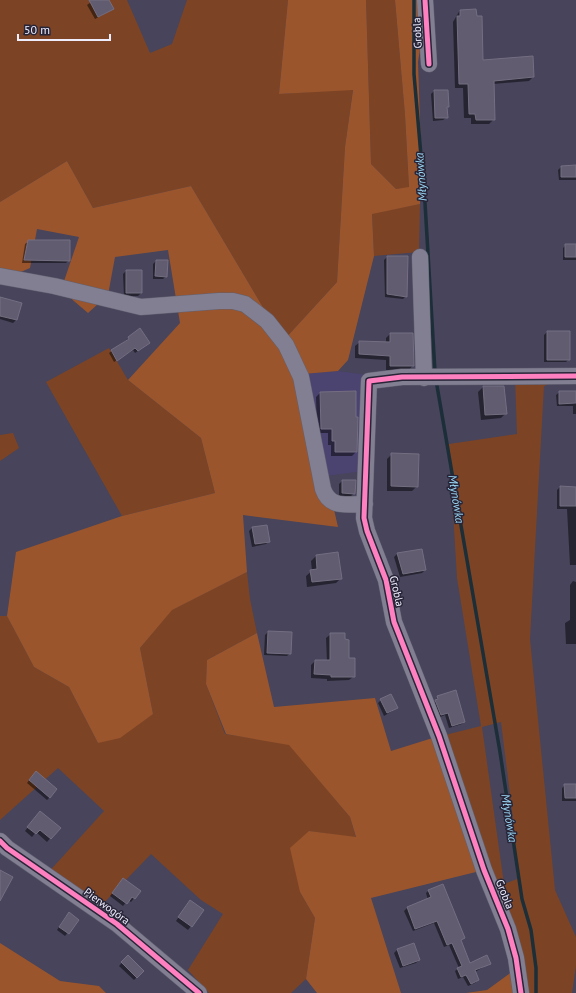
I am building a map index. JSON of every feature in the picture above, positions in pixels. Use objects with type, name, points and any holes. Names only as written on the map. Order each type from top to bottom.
[{"type":"street","name":"Grobla","points":[[425,0],[429,64]]},
{"type":"street","points":[[420,257],[424,378]]},
{"type":"street","points":[[0,276],[54,286],[141,307],[219,301],[239,302],[251,306],[267,321],[286,345],[301,377],[325,494],[331,502],[343,504],[364,504]]},
{"type":"street","name":"Grobla","points":[[521,993],[516,958],[508,929],[484,870],[439,736],[394,622],[386,580],[367,531],[364,518],[364,504],[369,381],[402,377],[576,376]]},
{"type":"street","name":"Pierwogóra","points":[[0,841],[117,924],[199,993]]},
{"type":"shaded area","points":[[0,0],[127,0],[150,53],[172,44],[187,0],[288,0],[279,94],[353,89],[345,147],[337,282],[283,341],[191,186],[93,208],[67,161],[0,202]]},
{"type":"shaded area","points":[[288,0],[366,0],[371,164],[396,189],[409,187],[405,115],[395,0],[420,0],[422,36],[418,62],[421,151],[420,204],[372,214],[374,256],[348,360],[338,371],[303,374],[338,527],[243,515],[247,572],[172,610],[140,648],[153,714],[120,738],[98,743],[69,687],[34,667],[7,616],[16,552],[122,516],[215,493],[201,438],[128,380],[180,323],[168,250],[115,257],[108,295],[88,313],[61,290],[79,237],[37,229],[30,268],[0,281],[0,202],[67,161],[93,208],[191,186],[283,341],[337,282],[345,147],[353,90],[279,94]]},
{"type":"shaded area","points":[[366,0],[395,0],[405,115],[409,188],[396,189],[371,164]]},
{"type":"shaded area","points":[[420,204],[419,252],[374,256],[372,213]]},
{"type":"shaded area","points":[[109,348],[128,380],[201,438],[215,493],[122,516],[46,382]]},
{"type":"shaded area","points":[[338,371],[367,375],[363,471],[326,476],[303,374]]},
{"type":"shaded area","points":[[571,376],[544,386],[530,639],[555,890],[576,937],[576,966],[572,993],[525,993],[441,736],[481,726],[457,578],[449,444],[517,434],[515,377]],"holes":[[[501,722],[513,818],[517,879],[504,884],[482,727]]]},
{"type":"shaded area","points":[[13,433],[19,448],[0,461],[0,435]]},
{"type":"shaded area","points":[[247,572],[250,599],[257,633],[207,660],[206,684],[225,734],[289,744],[350,817],[356,838],[309,831],[300,892],[315,918],[306,979],[291,993],[209,993],[188,970],[223,914],[201,900],[151,854],[97,910],[46,875],[104,811],[58,768],[0,820],[0,616],[7,616],[34,667],[69,687],[98,743],[153,714],[140,648],[171,610]]},
{"type":"shaded area","points":[[257,633],[274,707],[375,698],[391,751],[439,736],[484,870],[371,898],[401,993],[317,993],[306,979],[315,918],[300,892],[290,848],[309,831],[356,837],[350,817],[289,745],[226,734],[206,684],[207,660]]},
{"type":"shaded area","points":[[0,943],[60,981],[99,986],[106,993],[0,993]]},
{"type":"shaded area","points":[[513,971],[514,993],[466,993],[487,990]]},
{"type":"building","points":[[89,0],[109,0],[114,9],[98,17]]},
{"type":"building","points":[[476,9],[477,16],[482,16],[483,60],[533,56],[534,77],[494,81],[495,120],[476,120],[475,114],[469,114],[468,84],[459,84],[457,16],[460,16],[460,10]]},
{"type":"building","points":[[434,90],[448,90],[448,118],[435,118]]},
{"type":"building","points":[[576,165],[576,177],[561,177],[561,166]]},
{"type":"building","points":[[28,240],[70,240],[70,261],[24,260]]},
{"type":"building","points":[[565,244],[576,244],[576,257],[565,257]]},
{"type":"building","points":[[387,256],[408,256],[407,297],[387,294]]},
{"type":"building","points":[[156,260],[168,260],[167,277],[155,276]]},
{"type":"building","points":[[126,270],[142,270],[142,293],[126,293]]},
{"type":"building","points":[[0,297],[22,303],[17,320],[0,316]]},
{"type":"building","points":[[140,328],[150,343],[138,351],[135,348],[117,361],[111,350],[129,339],[128,337]]},
{"type":"building","points":[[547,331],[570,331],[570,360],[547,360]]},
{"type":"building","points":[[390,333],[413,333],[414,366],[390,366],[390,356],[359,354],[359,341],[390,342]]},
{"type":"building","points":[[483,386],[504,386],[507,414],[485,415]]},
{"type":"building","points":[[356,391],[356,417],[358,417],[357,452],[335,452],[335,441],[332,441],[332,429],[321,429],[320,392]]},
{"type":"building","points":[[559,391],[576,391],[576,403],[559,404]]},
{"type":"building","points":[[391,453],[419,454],[418,487],[391,486]]},
{"type":"building","points":[[342,480],[356,480],[355,494],[342,493]]},
{"type":"building","points":[[560,486],[576,487],[576,506],[560,506]]},
{"type":"building","points":[[267,525],[270,542],[255,544],[252,527]]},
{"type":"building","points":[[422,549],[426,570],[403,574],[397,553]]},
{"type":"building","points":[[338,552],[342,579],[312,582],[310,570],[317,569],[316,555]]},
{"type":"building","points":[[268,631],[292,632],[291,654],[267,653]]},
{"type":"building","points":[[330,633],[345,633],[345,639],[349,640],[349,658],[355,658],[355,677],[331,677],[331,675],[314,674],[315,660],[330,660]]},
{"type":"building","points":[[456,690],[465,722],[452,726],[448,713],[441,715],[435,700],[438,699],[437,696]]},
{"type":"building","points":[[391,694],[398,708],[387,713],[380,699]]},
{"type":"building","points":[[36,771],[57,789],[50,798],[29,780]]},
{"type":"building","points":[[564,784],[576,784],[576,798],[565,798]]},
{"type":"building","points":[[40,811],[61,828],[51,839],[40,830],[36,834],[27,827]]},
{"type":"building","points":[[0,870],[13,877],[0,901]]},
{"type":"building","points":[[123,878],[141,891],[135,899],[132,897],[127,904],[112,893]]},
{"type":"building","points":[[443,884],[465,938],[461,940],[470,963],[487,955],[491,964],[475,970],[479,980],[471,984],[466,975],[461,977],[457,968],[462,966],[452,943],[447,945],[437,921],[415,929],[407,907],[431,897],[428,890]]},
{"type":"building","points":[[190,900],[204,910],[192,927],[178,917]]},
{"type":"building","points":[[69,912],[79,920],[69,934],[59,927]]},
{"type":"building","points":[[414,943],[420,960],[403,966],[397,949]]},
{"type":"building","points":[[128,955],[144,971],[137,978],[121,962]]},
{"type":"waterway","name":"Młynówka","points":[[414,0],[414,74],[425,203],[435,372]]},
{"type":"waterway","name":"Młynówka","points":[[436,380],[500,752],[522,899],[531,930],[536,968],[536,993]]},
{"type":"cycle path","points":[[425,0],[429,64]]},
{"type":"cycle path","points":[[521,993],[516,958],[508,929],[484,870],[439,736],[394,622],[386,580],[367,531],[364,518],[369,381],[402,377],[576,376]]},
{"type":"cycle path","points":[[0,841],[7,848],[117,924],[199,993]]}]
